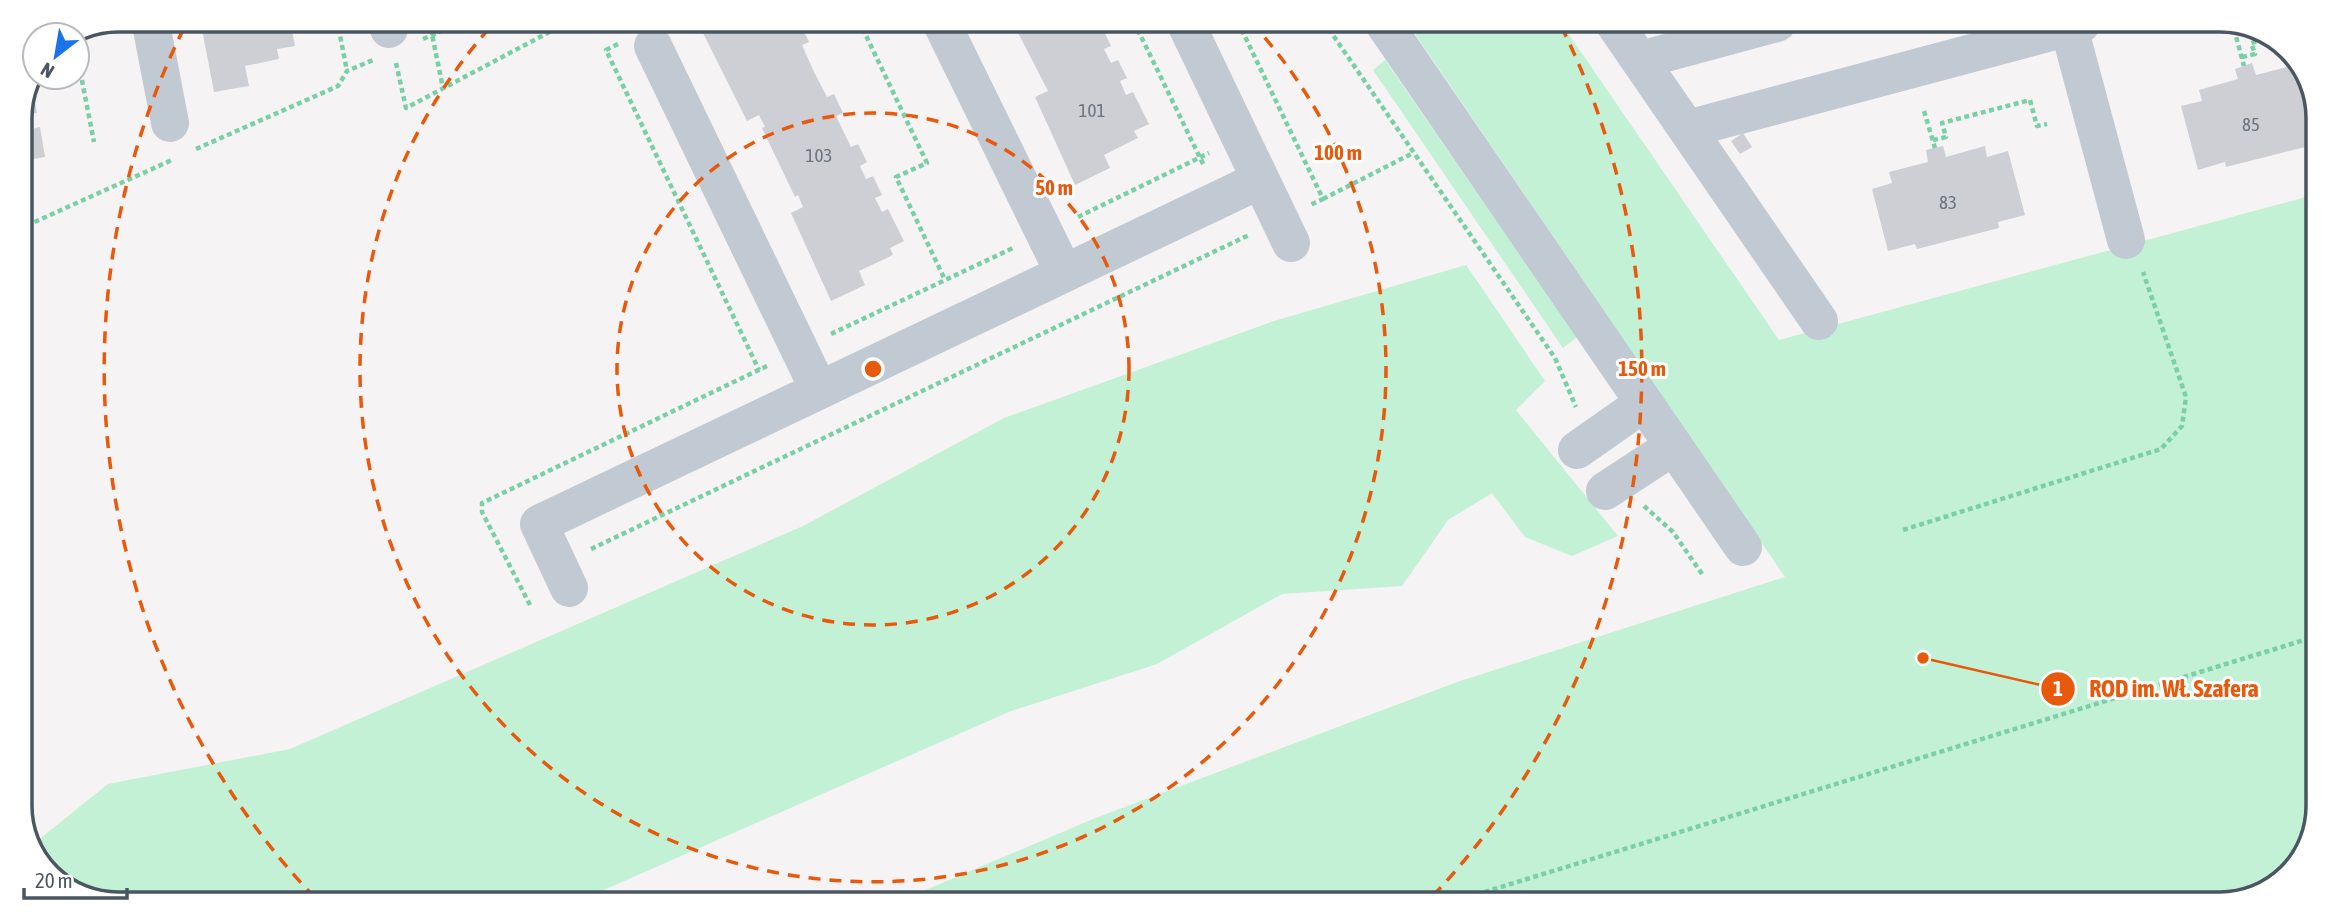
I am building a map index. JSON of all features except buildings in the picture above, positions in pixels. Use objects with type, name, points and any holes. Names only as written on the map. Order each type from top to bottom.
[{"type":"street","points":[[152,31],[170,123]]},
{"type":"street","points":[[945,31],[1064,273]]},
{"type":"street","points":[[1189,31],[1291,243]]},
{"type":"street","points":[[1389,31],[1743,547]]},
{"type":"street","points":[[1620,31],[1819,321]]},
{"type":"street","points":[[1640,60],[1747,31]]},
{"type":"street","points":[[1687,129],[2051,31]]},
{"type":"street","points":[[2074,31],[2126,240]]},
{"type":"street","points":[[653,46],[819,390]]},
{"type":"street","points":[[569,588],[539,524],[1260,180]]},
{"type":"street","points":[[1579,433],[1644,403]]},
{"type":"street","points":[[1605,491],[1674,446]]},
{"type":"path","points":[[339,31],[347,71]]},
{"type":"path","points":[[431,31],[443,88]]},
{"type":"path","points":[[432,35],[441,31]]},
{"type":"path","points":[[390,33],[406,107],[551,31]]},
{"type":"path","points":[[864,31],[927,163],[896,177],[945,280]]},
{"type":"path","points":[[1138,31],[1200,158]]},
{"type":"path","points":[[1330,31],[1555,358],[1579,433]]},
{"type":"path","points":[[2235,33],[2244,66]]},
{"type":"path","points":[[2242,57],[2255,54],[2251,43],[2258,41]]},
{"type":"path","points":[[606,50],[759,370]]},
{"type":"path","points":[[84,91],[94,142]]},
{"type":"path","points":[[1933,140],[1946,137],[1942,123],[2030,100],[2037,126],[2047,124]]},
{"type":"path","points":[[1924,111],[1935,148]]},
{"type":"path","points":[[1323,199],[1413,153]]},
{"type":"path","points":[[1903,530],[2161,449],[2182,426],[2186,397],[2143,272],[2126,240]]},
{"type":"path","points":[[1642,502],[1651,514],[1673,532],[1702,573]]},
{"type":"path","points":[[1485,892],[2306,640]]},
{"type":"green space","points":[[1413,31],[1567,31],[1779,340],[2305,197],[2306,806],[2297,844],[2280,866],[2262,880],[2247,887],[2220,892],[921,892],[1093,819],[1460,681],[1785,577]]},
{"type":"green space","points":[[1385,60],[1577,337],[1563,348],[1373,70]]},
{"type":"green space","points":[[1466,265],[1545,381],[1516,410],[1618,536],[1572,556],[1525,537],[1492,493],[1448,520],[1402,586],[1282,594],[1157,664],[1011,711],[599,892],[106,891],[79,883],[70,877],[49,858],[39,840],[108,784],[290,749],[803,526],[1004,418],[1274,321]]},
{"type":"place","name":"ROD im. Wł. Szafera","points":[[1923,658]]}]
